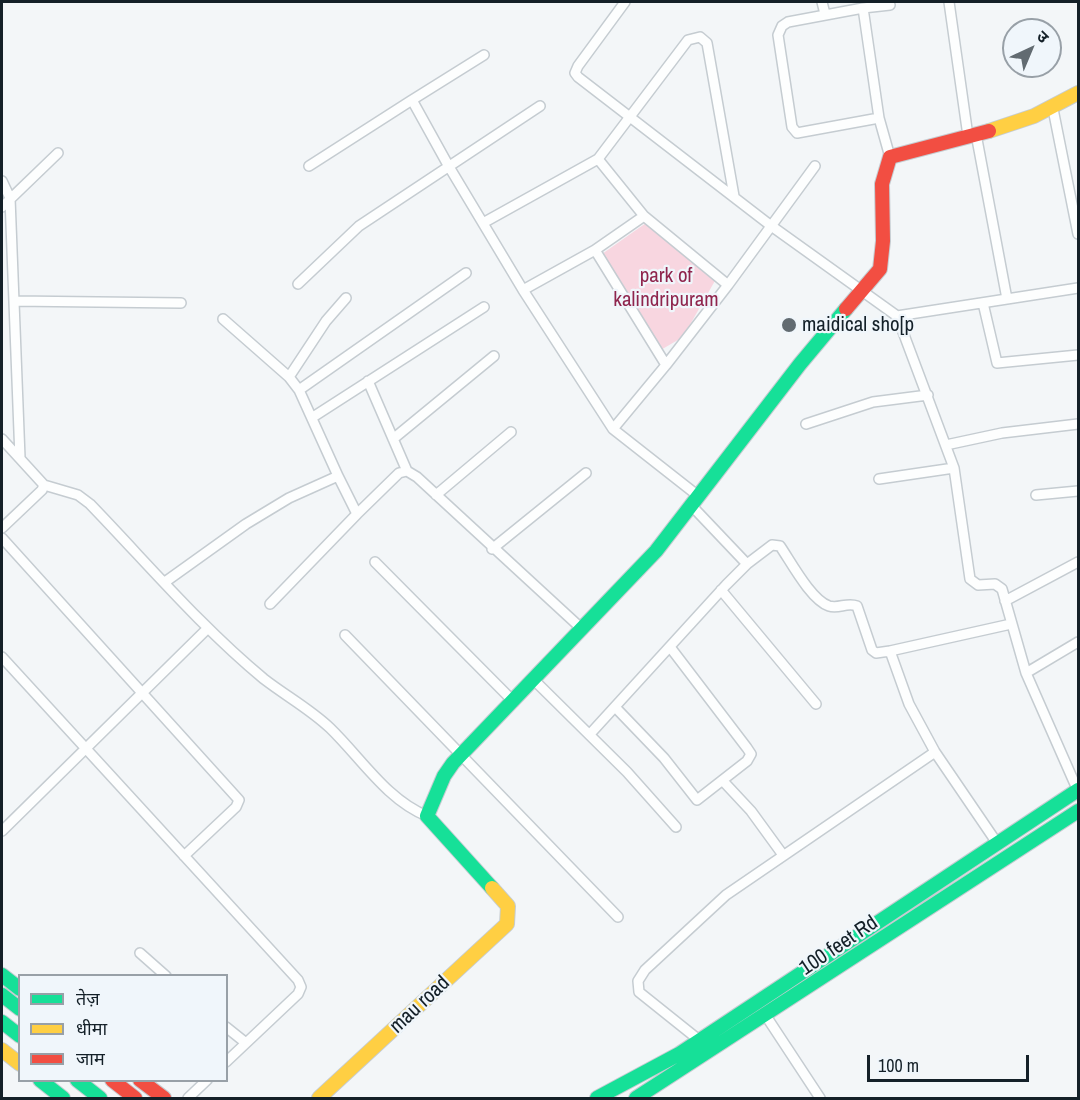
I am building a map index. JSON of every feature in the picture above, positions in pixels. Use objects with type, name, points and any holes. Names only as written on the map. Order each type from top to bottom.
[{"type":"main road","points":[[427,816],[444,776],[656,551],[693,500],[800,364],[880,269],[884,253],[882,172],[890,157],[972,135],[1053,109],[1078,93]]},
{"type":"main road","name":"100 feet Rd","points":[[597,1098],[699,1040],[1078,790]]},
{"type":"main road","points":[[636,1098],[766,1017],[1078,811]]},
{"type":"main road","name":"mau road","points":[[319,1098],[507,924],[508,906],[427,816]]},
{"type":"main road","points":[[2,975],[18,987]]},
{"type":"main road","points":[[2,995],[18,1007]]},
{"type":"main road","points":[[2,1022],[18,1034]]},
{"type":"main road","points":[[2,1050],[18,1062]]},
{"type":"main road","points":[[43,1082],[63,1098]]},
{"type":"main road","points":[[80,1082],[100,1098]]},
{"type":"main road","points":[[115,1082],[135,1098]]},
{"type":"main road","points":[[143,1082],[164,1098]]},
{"type":"street","points":[[625,2],[575,73],[770,225],[897,316],[954,468],[970,579],[978,585],[999,585],[1026,673],[1078,790]]},
{"type":"street","points":[[822,2],[825,14]]},
{"type":"street","points":[[949,2],[972,135],[1007,299]]},
{"type":"street","points":[[879,118],[802,134],[796,133],[792,127],[778,35],[788,22],[825,14],[890,5]]},
{"type":"street","points":[[863,8],[879,118],[890,157]]},
{"type":"street","points":[[483,223],[598,159],[688,40],[700,37],[707,43],[734,196]]},
{"type":"street","points":[[309,166],[483,55]]},
{"type":"street","points":[[412,100],[523,290],[613,429],[693,500],[747,564]]},
{"type":"street","points":[[298,284],[359,226],[540,106]]},
{"type":"street","points":[[1053,109],[1078,234]]},
{"type":"street","points":[[2,207],[58,153]]},
{"type":"street","points":[[598,159],[644,216],[728,285]]},
{"type":"street","points":[[613,429],[728,285],[815,166]]},
{"type":"street","points":[[2,181],[10,198],[20,458]]},
{"type":"street","points":[[523,290],[594,250],[644,216]]},
{"type":"street","points":[[594,250],[666,365]]},
{"type":"street","points":[[299,390],[466,273]]},
{"type":"street","points":[[897,316],[1078,288]]},
{"type":"street","points":[[289,377],[326,321],[346,298]]},
{"type":"street","points":[[14,301],[182,303]]},
{"type":"street","points":[[984,303],[997,363],[1078,355]]},
{"type":"street","points":[[313,417],[484,308]]},
{"type":"street","points":[[223,319],[289,377],[299,390],[357,514]]},
{"type":"street","points":[[393,439],[494,356]]},
{"type":"street","points":[[368,381],[407,471],[417,477],[492,549],[582,629]]},
{"type":"street","points":[[806,424],[873,402],[928,395]]},
{"type":"street","points":[[946,445],[1002,433],[1078,424]]},
{"type":"street","points":[[436,495],[511,432]]},
{"type":"street","points":[[2,439],[44,484],[65,489],[90,504],[208,628],[264,679],[319,718],[400,801],[427,816]]},
{"type":"street","points":[[879,479],[954,468]]},
{"type":"street","points":[[270,604],[399,473],[407,471]]},
{"type":"street","points":[[492,549],[586,473]]},
{"type":"street","points":[[165,582],[246,524],[290,498],[338,476]]},
{"type":"street","points":[[2,528],[42,490],[44,484]]},
{"type":"street","points":[[1036,495],[1078,491]]},
{"type":"street","points":[[2,538],[238,800],[236,807],[184,856]]},
{"type":"street","points":[[590,734],[721,590],[747,564],[772,545],[780,546],[820,601],[835,607],[851,603],[857,606],[872,650],[876,653],[1011,624]]},
{"type":"street","points":[[375,562],[514,702]]},
{"type":"street","points":[[1005,601],[1078,562]]},
{"type":"street","points":[[721,590],[816,704]]},
{"type":"street","points":[[2,831],[208,628]]},
{"type":"street","points":[[345,635],[618,918]]},
{"type":"street","points":[[1026,673],[1078,642]]},
{"type":"street","points":[[615,707],[664,758],[693,798],[701,799],[747,761],[751,754],[670,647]]},
{"type":"street","points":[[890,651],[909,704],[935,752],[997,843]]},
{"type":"street","points":[[2,657],[298,980],[301,987],[298,994],[228,1060]]},
{"type":"street","points":[[534,680],[590,734],[676,827]]},
{"type":"street","points":[[699,1040],[639,992],[638,981],[645,969],[726,895],[935,752]]},
{"type":"street","points":[[723,781],[751,811],[783,855]]},
{"type":"street","points":[[140,953],[165,974]]},
{"type":"street","points":[[766,1017],[820,1098]]},
{"type":"street","points":[[228,1029],[246,1043]]},
{"type":"street","points":[[188,1098],[205,1082]]},
{"type":"green space","name":"park of kalindripuram","points":[[646,223],[716,279],[683,337],[659,351],[602,254]]},
{"type":"traffic: fast","points":[[492,888],[427,816],[444,776],[453,763],[656,551],[800,364],[846,309]]},
{"type":"traffic: fast","points":[[597,1098],[679,1054],[1078,790]]},
{"type":"traffic: fast","points":[[636,1098],[1078,811]]},
{"type":"traffic: fast","points":[[2,975],[18,987]]},
{"type":"traffic: fast","points":[[2,995],[18,1007]]},
{"type":"traffic: fast","points":[[2,1022],[18,1034]]},
{"type":"traffic: fast","points":[[43,1082],[63,1098]]},
{"type":"traffic: fast","points":[[80,1082],[100,1098]]},
{"type":"traffic: slow","points":[[989,131],[1034,116],[1078,93]]},
{"type":"traffic: slow","points":[[319,1098],[507,924],[508,906],[492,888]]},
{"type":"traffic: slow","points":[[2,1050],[18,1062]]},
{"type":"traffic: jam","points":[[846,309],[880,269],[883,241],[882,184],[890,157],[989,131]]},
{"type":"traffic: jam","points":[[115,1082],[135,1098]]},
{"type":"traffic: jam","points":[[143,1082],[164,1098]]},
{"type":"place","name":"maidical sho[p","points":[[789,325]]}]
